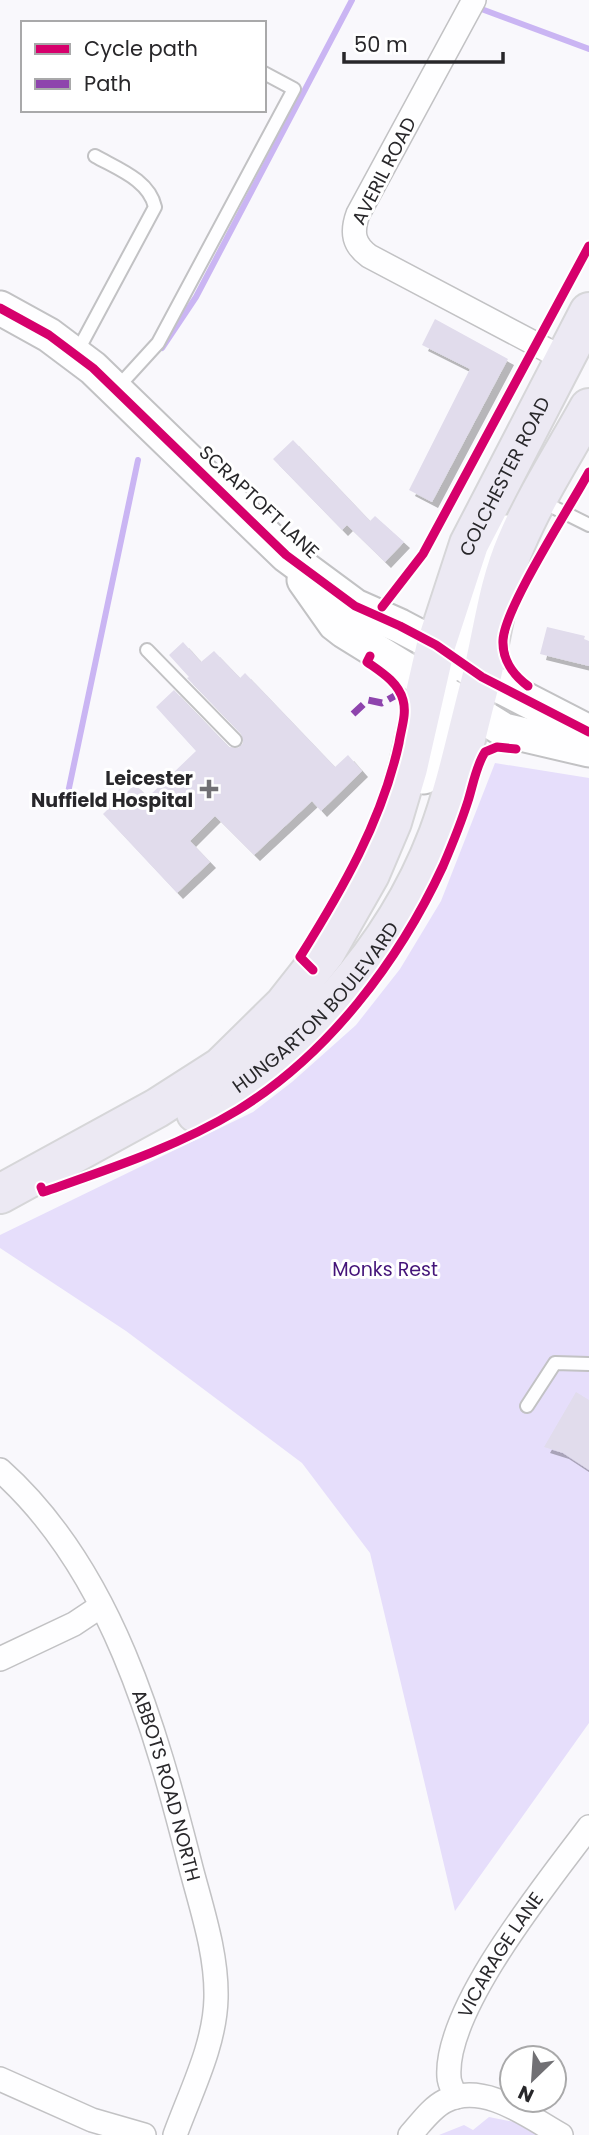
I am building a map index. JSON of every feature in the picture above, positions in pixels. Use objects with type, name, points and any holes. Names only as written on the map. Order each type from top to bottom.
[{"type":"highway","name":"COLCHESTER ROAD","points":[[458,682],[474,534],[589,313]]},
{"type":"highway","name":"COLCHESTER ROAD","points":[[458,682],[500,588],[515,544],[589,408]]},
{"type":"highway","name":"HUNGARTON BOULEVARD","points":[[0,1194],[157,1108],[221,1067],[285,1005],[324,953],[365,884],[458,682]]},
{"type":"highway","name":"HUNGARTON BOULEVARD","points":[[0,1202],[93,1167],[182,1121],[240,1087],[302,1035],[360,973],[417,883],[438,835],[458,682]]},
{"type":"street","name":"AVERIL ROAD","points":[[470,8],[358,215],[353,234],[356,243],[369,257],[564,359]]},
{"type":"street","name":"SCRAPTOFT LANE","points":[[0,308],[30,323],[76,354],[116,389],[286,555],[458,682],[504,730],[546,743],[589,750]]},
{"type":"street","name":"SCRAPTOFT LANE","points":[[286,555],[335,624],[458,682],[589,732]]},
{"type":"street","name":"ABBOTS ROAD NORTH","points":[[0,1470],[52,1527],[101,1606],[140,1694],[168,1780],[215,1968],[213,2026],[175,2135]]},
{"type":"street","points":[[0,1659],[74,1624],[101,1606]]},
{"type":"street","name":"VICARAGE LANE","points":[[456,2097],[449,2079],[449,2064],[467,2009],[507,1938],[589,1827]]},
{"type":"street","points":[[0,2079],[90,2128],[144,2135]]},
{"type":"street","points":[[410,2135],[435,2108],[456,2097],[480,2095],[561,2135]]},
{"type":"lane","points":[[116,389],[158,344],[294,89],[266,74]]},
{"type":"lane","points":[[76,354],[155,207],[152,193],[140,182],[95,156]]},
{"type":"lane","points":[[535,504],[589,525]]},
{"type":"lane","points":[[147,650],[235,740]]},
{"type":"lane","points":[[527,1406],[555,1363],[589,1364]]},
{"type":"green space","name":"Monks Rest","points":[[495,763],[589,778],[589,1723],[455,1911],[370,1553],[302,1463],[126,1331],[0,1248],[0,1235],[253,1112],[292,1082],[356,1025],[400,969],[441,901]]},
{"type":"green space","points":[[489,2117],[519,2123],[537,2135],[439,2135],[464,2125],[473,2130]]},
{"type":"building","points":[[435,319],[508,359],[432,502],[409,490],[470,369],[422,345]]},
{"type":"building","points":[[293,440],[370,521],[375,516],[404,542],[385,562],[347,525],[342,530],[273,459]]},
{"type":"building","points":[[547,627],[585,636],[584,639],[589,641],[589,666],[540,654]]},
{"type":"building","points":[[183,642],[201,662],[214,651],[240,678],[245,673],[335,767],[348,755],[362,771],[321,811],[312,801],[254,855],[215,816],[190,841],[210,862],[177,893],[103,814],[109,808],[105,804],[120,789],[124,795],[135,784],[148,797],[196,751],[156,707],[174,690],[229,747],[238,748],[243,743],[241,734],[187,678],[189,677],[169,655]]},
{"type":"building","points":[[576,1392],[589,1400],[589,1470],[563,1453],[544,1447]]},
{"type":"waterway","points":[[162,348],[196,297],[352,0]]},
{"type":"waterway","points":[[476,7],[589,49]]},
{"type":"waterway","points":[[65,807],[138,460]]},
{"type":"marked path","points":[[353,714],[368,700],[382,703],[400,693]]},
{"type":"cycle path","points":[[382,607],[423,554],[589,246]]},
{"type":"cycle path","points":[[0,308],[49,335],[93,368],[286,555],[355,606],[436,645],[482,677],[589,732]]},
{"type":"cycle path","points":[[528,686],[513,672],[507,660],[503,647],[506,625],[526,582],[589,472]]},
{"type":"cycle path","points":[[313,970],[300,957],[331,906],[371,827],[392,772],[403,722],[404,705],[401,694],[388,678],[367,662],[370,656]]},
{"type":"cycle path","points":[[41,1187],[43,1192],[93,1175],[191,1135],[238,1110],[271,1088],[302,1062],[358,1003],[405,936],[443,866],[485,752],[497,747],[516,749]]},
{"type":"place","name":"Leicester Nuffield Hospital","points":[[209,789]]}]
